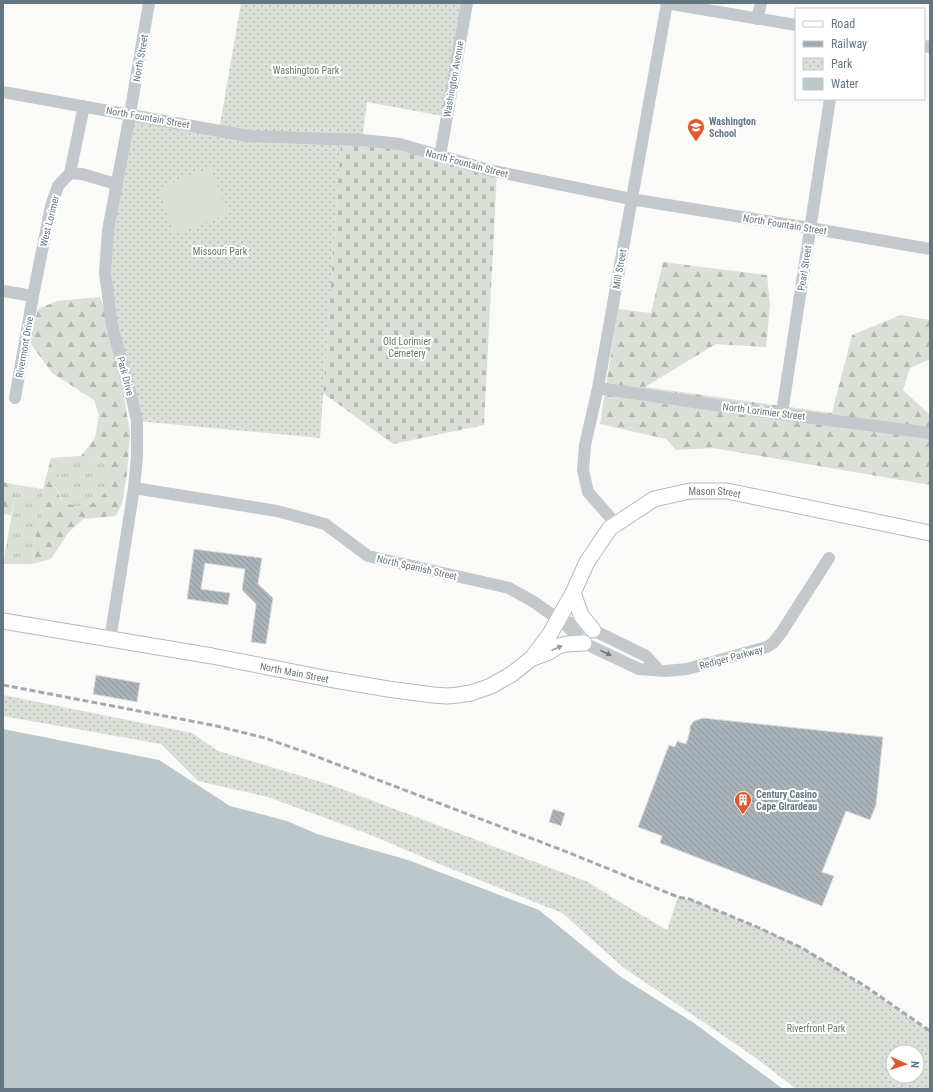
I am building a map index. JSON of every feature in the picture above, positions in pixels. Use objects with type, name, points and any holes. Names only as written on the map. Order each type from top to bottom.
[{"type":"main road","name":"Mason Street","points":[[562,620],[587,562],[610,528],[654,499],[690,491],[727,492],[930,533]]},
{"type":"main road","points":[[573,594],[581,615],[593,630]]},
{"type":"main road","name":"North Main Street","points":[[3,621],[212,656],[388,689],[447,696],[466,694],[491,686],[512,674],[532,658],[562,620]]},
{"type":"main road","points":[[532,658],[549,652],[558,646],[584,643]]},
{"type":"street","name":"North Street","points":[[130,114],[149,3]]},
{"type":"street","name":"Washington Avenue","points":[[440,156],[467,3]]},
{"type":"street","points":[[667,3],[795,25]]},
{"type":"street","name":"Mill Street","points":[[616,524],[588,492],[583,470],[585,445],[598,388],[667,3]]},
{"type":"street","points":[[757,18],[761,3]]},
{"type":"street","name":"North Fountain Street","points":[[3,92],[248,136],[362,140],[400,144],[489,170],[631,199],[930,249]]},
{"type":"street","name":"Pearl Street","points":[[782,413],[830,100]]},
{"type":"street","points":[[84,106],[70,173],[82,174],[116,184]]},
{"type":"street","name":"Park Drive","points":[[110,640],[134,488],[137,456],[137,421],[112,326],[105,273],[108,230],[130,114]]},
{"type":"street","name":"West Lorimer","points":[[33,296],[50,206],[58,186],[70,173]]},
{"type":"street","points":[[3,291],[33,296]]},
{"type":"street","name":"Rivermont Drive","points":[[15,398],[33,296]]},
{"type":"street","name":"North Lorimier Street","points":[[598,388],[930,433]]},
{"type":"street","name":"North Spanish Street","points":[[134,488],[277,511],[325,524],[368,556],[509,588],[562,620]]},
{"type":"street","name":"Rediger Parkway","points":[[562,620],[584,643],[639,669],[687,669],[767,647],[773,643],[781,633],[828,558]]},
{"type":"street","points":[[562,620],[593,630],[646,656],[659,670]]},
{"type":"green space","name":"Missouri Park","points":[[241,3],[467,3],[447,117],[367,102],[362,140],[341,140],[320,438],[137,421],[105,273],[130,114],[219,130]]},
{"type":"green space","name":"Old Lorimier Cemetery","points":[[341,140],[400,144],[497,171],[484,425],[393,444],[323,393]]},
{"type":"green space","points":[[211,168],[228,214],[175,234],[158,188]]},
{"type":"green space","points":[[663,262],[767,275],[770,305],[766,347],[716,344],[645,387],[832,413],[852,335],[901,315],[930,320],[930,359],[910,368],[903,390],[930,415],[930,485],[713,448],[676,450],[666,439],[600,424],[618,309],[651,313]]},
{"type":"green space","points":[[100,297],[107,317],[121,378],[130,433],[127,474],[122,503],[116,516],[83,519],[68,533],[51,559],[32,564],[35,538],[44,503],[43,489],[51,458],[64,457],[55,486],[61,500],[77,507],[97,502],[111,485],[109,469],[101,459],[81,456],[95,438],[99,415],[94,400],[52,373],[31,344],[30,338],[38,309],[57,301]]},
{"type":"green space","points":[[81,456],[101,459],[109,469],[111,485],[97,502],[77,507],[61,500],[55,485],[64,457]]},
{"type":"green space","points":[[3,482],[17,485],[11,515],[3,514]]},
{"type":"green space","points":[[17,485],[43,489],[44,503],[35,538],[32,564],[3,564]]},
{"type":"green space","name":"Riverfront Park","points":[[3,695],[192,733],[218,751],[331,785],[588,882],[667,930],[678,897],[689,899],[755,926],[802,948],[839,970],[930,1032],[930,1089],[796,1089],[756,1058],[624,968],[562,913],[366,833],[268,797],[198,781],[161,744],[3,716]]},
{"type":"water","points":[[3,729],[159,760],[230,806],[287,821],[317,834],[408,860],[539,910],[621,977],[694,1023],[783,1089],[3,1089]]},
{"type":"building","points":[[194,549],[262,558],[258,584],[273,598],[266,644],[251,642],[256,604],[242,590],[245,569],[205,563],[201,589],[230,593],[228,605],[187,599]]},
{"type":"building","points":[[96,675],[140,683],[137,702],[93,694]]},
{"type":"building","name":"Century Casino Cape Girardeau","points":[[703,718],[883,737],[876,805],[870,820],[846,811],[822,872],[834,876],[822,906],[660,843],[662,836],[638,827],[669,745],[675,747],[677,741],[686,744],[690,726],[694,721]]},
{"type":"building","points":[[553,809],[565,813],[561,826],[549,822]]},
{"type":"railway","points":[[3,685],[217,726],[265,738],[302,751],[562,850],[678,897],[689,899],[755,926],[802,948],[865,986],[930,1031]]},
{"type":"place","name":"Washington School","points":[[696,142]]},
{"type":"place","name":"Century Casino Cape Girardeau","points":[[743,815]]},
{"type":"park label","name":"Washington Park","points":[[306,70]]}]
